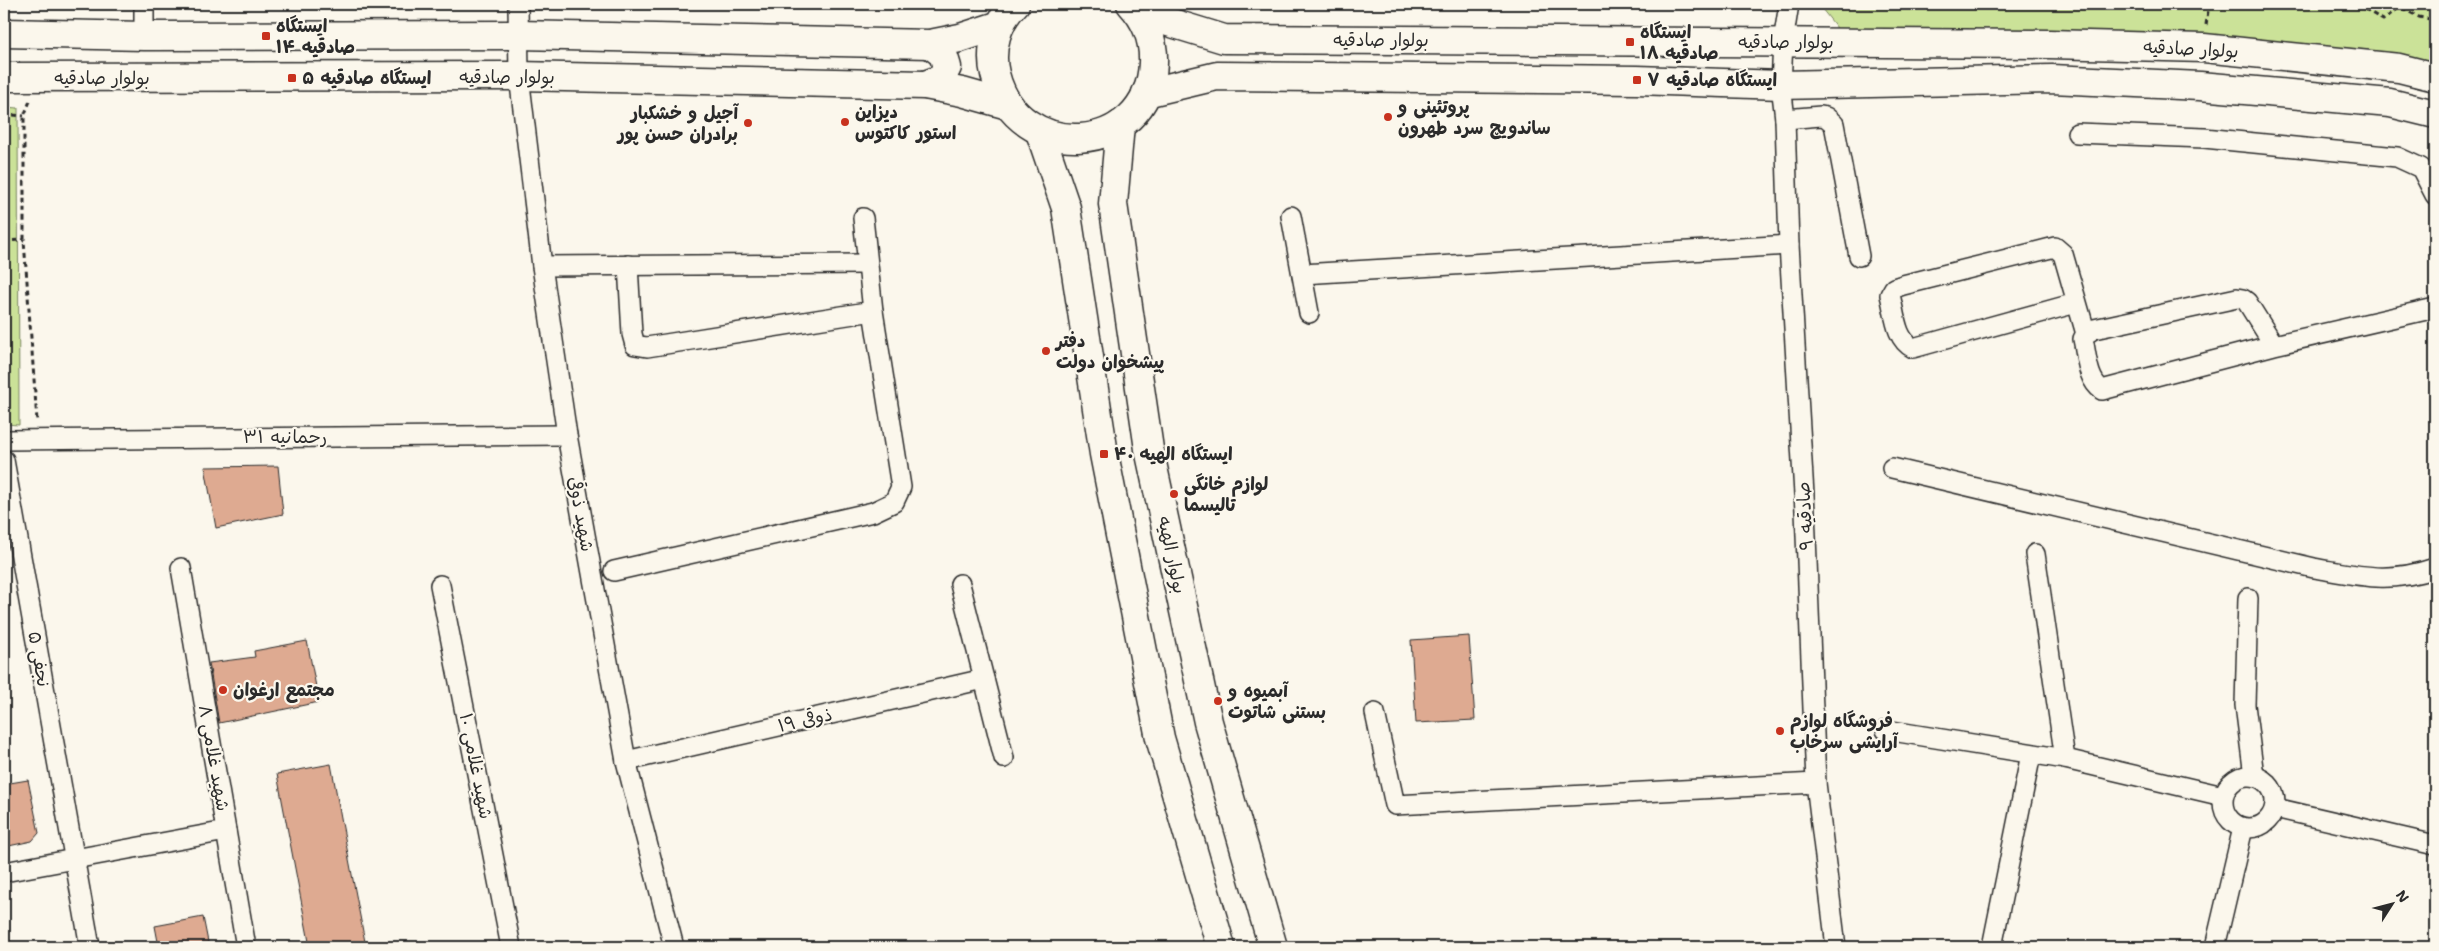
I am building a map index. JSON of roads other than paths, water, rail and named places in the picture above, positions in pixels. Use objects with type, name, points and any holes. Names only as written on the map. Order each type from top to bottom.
[{"type":"main road","points":[[1008,14],[994,45],[993,66],[998,86],[1008,105],[1022,120],[1040,132],[1060,138],[1080,139],[1101,134],[1120,125],[1135,110],[1146,93],[1152,73],[1153,52],[1149,31],[1135,8]]},
{"type":"main road","name":"بولوار صادقیه","points":[[1135,8],[1224,39],[1783,42],[2204,48],[2399,68],[2435,77]]},
{"type":"main road","points":[[4,33],[144,36],[519,35],[930,44],[960,38],[1008,14]]},
{"type":"main road","points":[[925,85],[941,79],[947,67],[943,54],[930,44]]},
{"type":"main road","name":"بولوار صادقیه","points":[[4,77],[519,76],[925,85],[1008,105]]},
{"type":"main road","name":"بولوار صادقیه","points":[[1146,93],[1217,76],[1637,80],[1781,85],[2052,79],[2200,86],[2295,94],[2390,103],[2435,114]]},
{"type":"main road","name":"بولوار الهیه","points":[[1120,125],[1113,204],[1150,450],[1208,722],[1273,947]]},
{"type":"main road","points":[[1040,132],[1066,208],[1104,454],[1160,738],[1221,947]]},
{"type":"street","points":[[144,4],[144,36]]},
{"type":"street","name":"شهید ذوقی","points":[[518,4],[519,76],[542,266],[567,435],[626,760],[674,947]]},
{"type":"street","name":"صادقیه ۹","points":[[1789,4],[1783,42],[1781,85],[1805,511],[1816,783],[1836,947]]},
{"type":"street","points":[[1784,119],[1821,116],[1826,117],[1834,124],[1859,256]]},
{"type":"street","points":[[2078,134],[2204,138],[2397,157],[2421,168],[2435,196]]},
{"type":"street","points":[[1291,216],[1309,313]]},
{"type":"street","points":[[614,571],[872,512],[894,502],[901,487],[873,311],[863,218]]},
{"type":"street","points":[[1302,274],[1789,245]]},
{"type":"street","points":[[2076,303],[1912,348],[1905,344],[1901,338],[1890,295],[1894,288],[1903,285],[2055,247],[2063,254],[2086,334]]},
{"type":"street","points":[[542,266],[867,264]]},
{"type":"street","points":[[628,265],[632,334],[635,345],[647,346],[873,311]]},
{"type":"street","points":[[2274,345],[2248,302],[2237,298],[2094,330],[2086,334],[2083,340],[2092,379],[2096,386],[2102,390],[2274,345],[2435,308]]},
{"type":"street","name":"رحمانیه ۳۱","points":[[4,440],[567,435]]},
{"type":"street","name":"نجفی ۵","points":[[4,460],[90,947]]},
{"type":"street","points":[[1892,468],[2314,568],[2377,579],[2414,575],[2435,568]]},
{"type":"street","points":[[2035,554],[2065,759]]},
{"type":"street","name":"شهید غلامی ۸","points":[[181,568],[246,947]]},
{"type":"street","name":"شهید غلامی ۱۰","points":[[440,584],[511,947]]},
{"type":"street","points":[[960,584],[1004,758]]},
{"type":"street","points":[[2248,598],[2245,705],[2254,776]]},
{"type":"street","name":"ذوقی ۱۹","points":[[626,760],[984,680]]},
{"type":"street","points":[[1375,713],[1395,805],[1816,783]]},
{"type":"street","points":[[1886,730],[2065,759],[2223,796]]},
{"type":"street","points":[[1992,947],[2031,754]]},
{"type":"street","points":[[2244,775],[2254,776],[2264,780],[2271,788],[2275,797],[2274,808],[2270,817],[2263,824],[2253,828],[2243,828],[2233,824],[2226,816],[2222,806],[2223,796],[2227,786],[2234,779],[2244,775]]},
{"type":"street","points":[[2274,808],[2435,845]]},
{"type":"street","points":[[2216,947],[2243,828]]},
{"type":"street","points":[[4,872],[226,831]]},
{"type":"place","name":"ایستگاه صادقیه ۱۴","points":[[266,36]]},
{"type":"place","name":"ایستگاه صادقیه ۱۸","points":[[1630,42]]},
{"type":"place","name":"ایستگاه صادقیه ۵","points":[[292,78]]},
{"type":"place","name":"ایستگاه صادقیه ۷","points":[[1637,80]]},
{"type":"place","name":"پروتئینی و ساندویچ سرد طهرون","points":[[1388,117]]},
{"type":"place","name":"دیزاین استور کاکتوس","points":[[845,122]]},
{"type":"place","name":"آجیل و خشکبار برادران حسن پور","points":[[748,123]]},
{"type":"place","name":"دفتر پیشخوان دولت","points":[[1046,351]]},
{"type":"place","name":"ایستگاه الهیه ۴۰","points":[[1104,454]]},
{"type":"place","name":"لوازم خانگی تالیسما","points":[[1174,494]]},
{"type":"place","name":"مجتمع ارغوان","points":[[223,690]]},
{"type":"place","name":"آبمیوه و بستنی شاتوت","points":[[1218,701]]},
{"type":"place","name":"فروشگاه لوازم آرایشی سرخاب","points":[[1780,731]]}]
